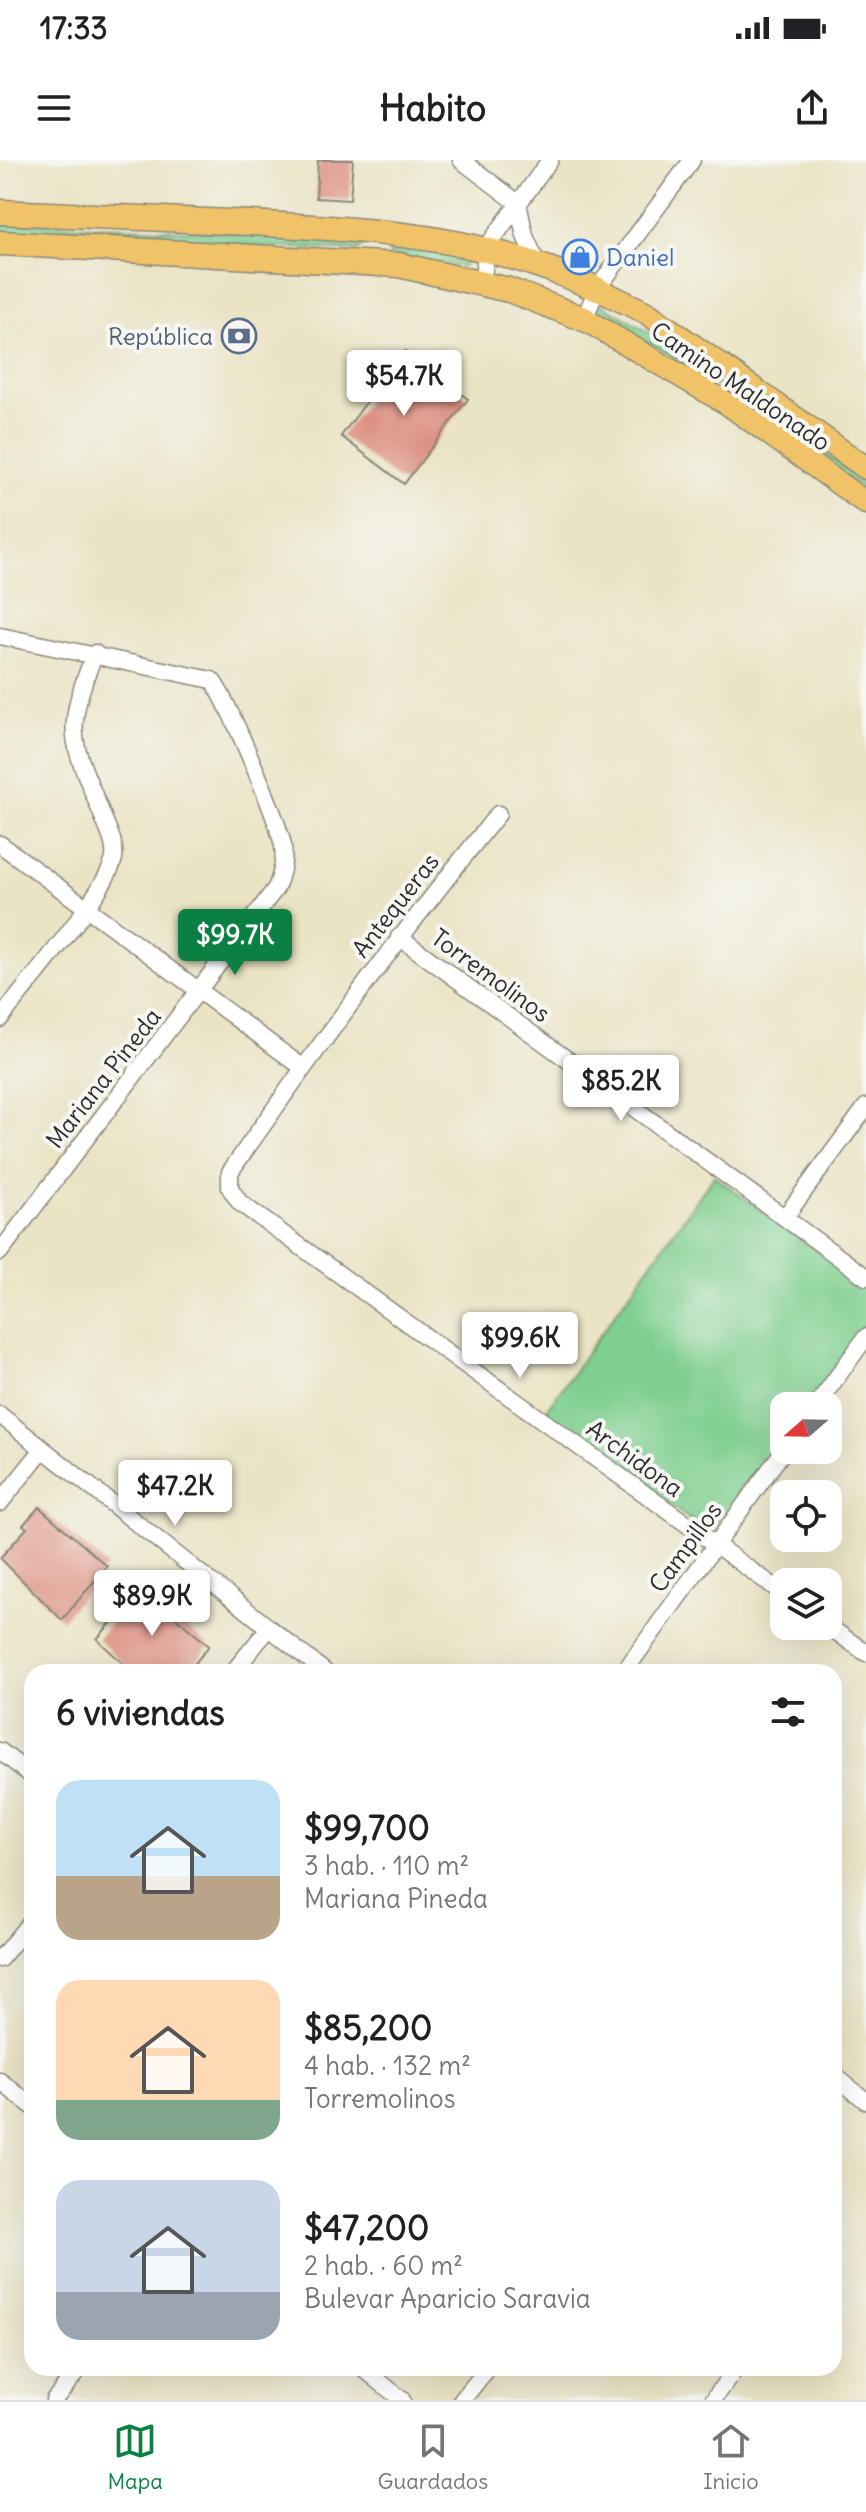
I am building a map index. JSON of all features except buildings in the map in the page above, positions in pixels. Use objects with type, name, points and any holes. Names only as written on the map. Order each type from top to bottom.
[{"type":"highway","points":[[0,212],[379,231],[487,247],[537,263],[597,289]]},
{"type":"highway","points":[[0,243],[399,265],[482,283],[552,304],[584,319]]},
{"type":"main road","name":"Camino Maldonado","points":[[597,289],[647,313],[866,468]]},
{"type":"main road","name":"Camino Maldonado","points":[[584,319],[728,404],[866,503]]},
{"type":"street","points":[[461,160],[518,203],[525,236],[537,263]]},
{"type":"street","points":[[482,283],[487,247],[550,160]]},
{"type":"street","points":[[584,319],[597,289],[692,160]]},
{"type":"street","points":[[376,263],[379,231]]},
{"type":"street","points":[[0,636],[95,653],[77,698],[74,739],[114,853],[110,870],[87,905],[0,1019]]},
{"type":"street","name":"Mariana Pineda","points":[[0,1252],[276,888],[284,861],[283,843],[217,685],[206,676],[95,653]]},
{"type":"street","name":"Antequeras","points":[[230,1188],[230,1172],[302,1067],[399,937],[498,814]]},
{"type":"street","points":[[0,844],[87,905],[199,993],[302,1067]]},
{"type":"street","name":"Torremolinos","points":[[399,937],[866,1277]]},
{"type":"street","points":[[785,1217],[866,1107]]},
{"type":"street","name":"Archidona","points":[[230,1188],[240,1203],[770,1584]]},
{"type":"street","points":[[826,1392],[866,1337]]},
{"type":"street","points":[[0,1415],[315,1664]]},
{"type":"street","points":[[0,1503],[43,1449]]},
{"type":"street","name":"Campillos","points":[[630,1664],[774,1464]]},
{"type":"street","points":[[240,1664],[269,1628]]},
{"type":"street","points":[[842,1636],[866,1653]]},
{"type":"street","points":[[0,1751],[24,1770]]},
{"type":"street","points":[[0,1959],[24,1930]]},
{"type":"street","points":[[0,2081],[24,2100]]},
{"type":"street","points":[[842,2082],[866,2101]]},
{"type":"street","points":[[54,2400],[74,2376]]},
{"type":"street","points":[[373,2376],[402,2400]]},
{"type":"street","points":[[462,2400],[482,2376]]},
{"type":"street","points":[[713,2400],[730,2376]]},
{"type":"green space","points":[[0,222],[292,235],[362,242],[363,246],[358,251],[0,234]]},
{"type":"green space","points":[[391,244],[463,256],[466,263],[462,267],[389,255]]},
{"type":"green space","points":[[601,304],[682,352],[866,483],[866,491],[677,359],[596,313]]},
{"type":"green space","points":[[714,1176],[866,1287],[866,1327],[818,1392],[770,1392],[770,1457],[727,1516],[715,1526],[696,1524],[544,1413]]},
{"type":"place","name":"Daniel","points":[[580,257]]},
{"type":"place","name":"República","points":[[239,336]]}]
